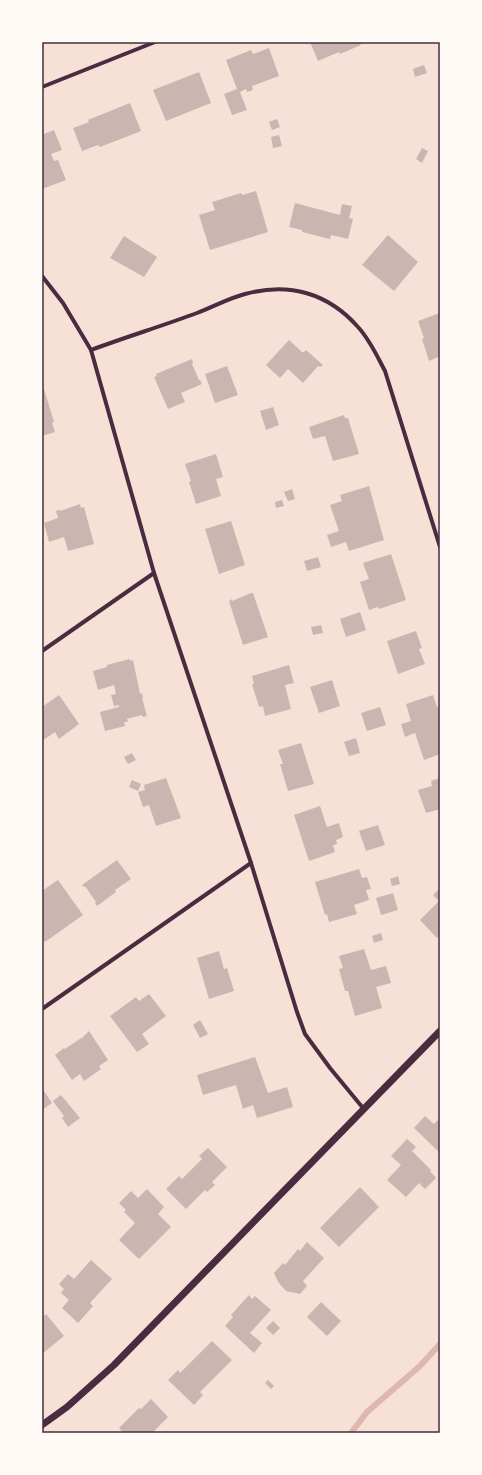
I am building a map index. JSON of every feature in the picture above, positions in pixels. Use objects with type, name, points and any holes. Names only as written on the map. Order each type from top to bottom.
[{"type":"street","points":[[42,87],[155,42]]},
{"type":"street","points":[[42,276],[63,303],[91,350],[154,573],[251,862],[305,1034],[330,1068],[364,1108]]},
{"type":"street","points":[[91,350],[197,313],[245,294],[271,289],[291,289],[306,292],[321,298],[342,312],[359,327],[385,371],[440,546]]},
{"type":"street","points":[[42,651],[154,573]]},
{"type":"street","points":[[42,1009],[251,862]]},
{"type":"street","points":[[42,1425],[67,1407],[114,1365],[440,1031]]},
{"type":"building","points":[[310,42],[359,42],[361,45],[318,61]]},
{"type":"building","points":[[269,48],[279,76],[252,86],[253,90],[247,92],[246,89],[240,92],[247,110],[232,115],[224,94],[237,89],[226,60],[251,50],[253,54]]},
{"type":"building","points":[[424,65],[427,73],[415,77],[413,69]]},
{"type":"building","points":[[199,72],[211,103],[166,121],[153,90]]},
{"type":"building","points":[[130,103],[141,131],[100,147],[98,145],[82,151],[73,128],[89,122],[88,120]]},
{"type":"building","points":[[277,119],[280,127],[272,130],[269,122]]},
{"type":"building","points":[[42,129],[44,134],[54,130],[62,150],[51,154],[54,161],[58,160],[66,180],[42,189]]},
{"type":"building","points":[[279,135],[282,146],[273,148],[271,137]]},
{"type":"building","points":[[422,148],[428,151],[422,163],[416,159]]},
{"type":"building","points":[[256,191],[268,232],[210,250],[199,215],[215,210],[212,202],[241,193],[242,195]]},
{"type":"building","points":[[295,203],[340,215],[342,204],[352,206],[349,218],[353,219],[348,239],[331,235],[330,239],[289,227]]},
{"type":"building","points":[[388,235],[418,262],[394,291],[362,265]]},
{"type":"building","points":[[124,236],[157,257],[144,277],[110,258]]},
{"type":"building","points":[[440,313],[440,356],[429,361],[422,339],[424,338],[418,321]]},
{"type":"building","points":[[289,340],[302,352],[306,350],[323,365],[320,367],[318,366],[303,383],[288,369],[280,378],[266,365]]},
{"type":"building","points":[[192,359],[192,364],[202,384],[181,393],[185,402],[168,409],[154,377],[157,376],[156,374]]},
{"type":"building","points":[[227,366],[238,395],[215,403],[205,374]]},
{"type":"building","points":[[42,389],[44,389],[54,422],[52,423],[55,432],[42,436]]},
{"type":"building","points":[[273,407],[279,425],[266,430],[260,411]]},
{"type":"building","points":[[344,415],[345,418],[348,418],[359,454],[333,461],[325,436],[313,439],[309,427]]},
{"type":"building","points":[[216,454],[223,477],[216,479],[221,496],[196,504],[189,482],[191,481],[185,464]]},
{"type":"building","points":[[369,486],[384,540],[349,551],[346,542],[331,547],[327,535],[339,531],[330,505],[342,501],[340,495]]},
{"type":"building","points":[[292,489],[295,499],[288,501],[284,492]]},
{"type":"building","points":[[282,500],[284,506],[276,508],[275,502]]},
{"type":"building","points":[[80,504],[81,508],[84,507],[94,544],[68,551],[64,537],[49,542],[44,523],[58,518],[56,511]]},
{"type":"building","points":[[231,521],[245,565],[219,574],[205,529]]},
{"type":"building","points":[[391,554],[406,600],[379,609],[378,607],[369,610],[360,582],[369,579],[363,563]]},
{"type":"building","points":[[318,557],[321,567],[307,571],[304,561]]},
{"type":"building","points":[[253,593],[268,637],[243,645],[229,601]]},
{"type":"building","points":[[360,612],[366,630],[346,637],[340,619]]},
{"type":"building","points":[[321,625],[323,633],[313,635],[311,627]]},
{"type":"building","points":[[416,631],[422,648],[419,649],[425,664],[398,674],[387,641]]},
{"type":"building","points":[[130,659],[130,661],[133,660],[140,694],[142,693],[147,716],[143,717],[142,715],[127,719],[128,722],[124,722],[125,726],[105,731],[100,712],[119,707],[119,705],[114,706],[111,695],[116,694],[114,685],[98,690],[93,671],[107,667],[107,665]]},
{"type":"building","points":[[289,665],[294,683],[285,685],[291,709],[265,716],[263,706],[259,707],[252,684],[254,684],[252,676]]},
{"type":"building","points":[[332,680],[340,706],[319,713],[310,687]]},
{"type":"building","points":[[59,695],[79,724],[59,739],[55,732],[42,741],[42,707]]},
{"type":"building","points":[[433,695],[440,711],[440,754],[424,760],[415,733],[405,737],[401,724],[411,721],[406,704]]},
{"type":"building","points":[[380,707],[386,725],[367,731],[361,713]]},
{"type":"building","points":[[356,738],[360,753],[349,756],[344,742]]},
{"type":"building","points":[[301,743],[314,784],[288,791],[280,764],[283,764],[278,750]]},
{"type":"building","points":[[132,753],[136,760],[128,764],[124,757]]},
{"type":"building","points":[[166,778],[181,818],[156,826],[149,805],[143,807],[138,792],[145,790],[144,785]]},
{"type":"building","points":[[440,778],[440,809],[426,813],[418,790],[432,786],[431,781]]},
{"type":"building","points":[[132,780],[141,784],[138,791],[129,787]]},
{"type":"building","points":[[320,806],[327,827],[339,823],[343,837],[336,840],[337,844],[333,845],[335,852],[309,861],[294,815]]},
{"type":"building","points":[[378,825],[385,845],[366,851],[359,831]]},
{"type":"building","points":[[117,860],[131,879],[115,890],[116,892],[97,906],[95,903],[96,902],[85,886],[84,887],[82,885]]},
{"type":"building","points":[[359,869],[362,878],[367,877],[371,889],[366,890],[369,900],[354,905],[357,914],[329,922],[327,914],[325,915],[315,882]]},
{"type":"building","points":[[398,876],[400,884],[392,886],[390,879]]},
{"type":"building","points":[[58,880],[83,915],[45,942],[42,938],[42,891]]},
{"type":"building","points":[[440,888],[440,935],[437,938],[420,920],[439,901],[433,895]]},
{"type":"building","points":[[393,893],[398,910],[381,915],[376,898]]},
{"type":"building","points":[[381,933],[383,940],[374,943],[372,936]]},
{"type":"building","points":[[364,949],[371,970],[386,966],[391,983],[376,987],[382,1008],[355,1016],[348,991],[345,991],[339,969],[343,968],[339,956]]},
{"type":"building","points":[[219,951],[224,969],[227,968],[234,991],[209,999],[197,958]]},
{"type":"building","points":[[149,994],[166,1016],[142,1034],[149,1044],[137,1052],[110,1016],[136,997],[139,1001]]},
{"type":"building","points":[[200,1020],[208,1034],[200,1038],[193,1025]]},
{"type":"building","points":[[89,1031],[108,1060],[99,1066],[101,1069],[84,1081],[80,1074],[72,1080],[55,1055],[64,1048],[65,1049],[81,1039]]},
{"type":"building","points":[[255,1057],[268,1093],[287,1087],[293,1107],[257,1118],[253,1105],[243,1109],[236,1085],[203,1095],[197,1075]]},
{"type":"building","points":[[42,1088],[52,1103],[42,1110]]},
{"type":"building","points":[[61,1095],[80,1118],[68,1127],[62,1118],[64,1116],[53,1101]]},
{"type":"building","points":[[425,1116],[434,1124],[440,1118],[440,1153],[414,1128]]},
{"type":"building","points":[[407,1139],[416,1147],[412,1151],[431,1170],[430,1171],[436,1178],[425,1189],[419,1183],[406,1197],[387,1180],[401,1165],[391,1156]]},
{"type":"building","points":[[208,1148],[227,1167],[212,1182],[215,1185],[207,1192],[205,1190],[186,1209],[166,1189],[179,1176],[182,1179],[202,1159],[199,1156]]},
{"type":"building","points":[[360,1187],[379,1207],[339,1247],[320,1228]]},
{"type":"building","points":[[147,1189],[164,1207],[158,1214],[171,1227],[139,1259],[119,1240],[135,1223],[124,1212],[126,1210],[119,1203],[131,1191],[138,1198]]},
{"type":"building","points":[[307,1242],[324,1258],[303,1281],[307,1286],[300,1294],[286,1291],[278,1282],[274,1273],[283,1263],[285,1265],[298,1249],[300,1251]]},
{"type":"building","points":[[91,1260],[112,1279],[90,1303],[93,1306],[78,1323],[62,1308],[69,1300],[61,1293],[64,1289],[59,1284],[68,1274],[74,1279]]},
{"type":"building","points":[[249,1295],[252,1299],[255,1296],[271,1310],[250,1333],[262,1343],[254,1353],[225,1326],[233,1317],[231,1315]]},
{"type":"building","points":[[321,1302],[341,1321],[327,1336],[307,1317]]},
{"type":"building","points":[[46,1314],[64,1336],[42,1354],[42,1317]]},
{"type":"building","points":[[273,1321],[280,1328],[273,1335],[266,1328]]},
{"type":"building","points":[[212,1341],[232,1360],[200,1392],[203,1395],[194,1405],[168,1380],[178,1370],[180,1373]]},
{"type":"building","points":[[268,1380],[274,1386],[271,1389],[265,1383]]},
{"type":"building","points":[[151,1399],[168,1417],[152,1433],[124,1433],[119,1428],[139,1408],[141,1409]]},
{"type":"waterway","points":[[351,1433],[367,1412],[420,1366],[440,1344]]}]
